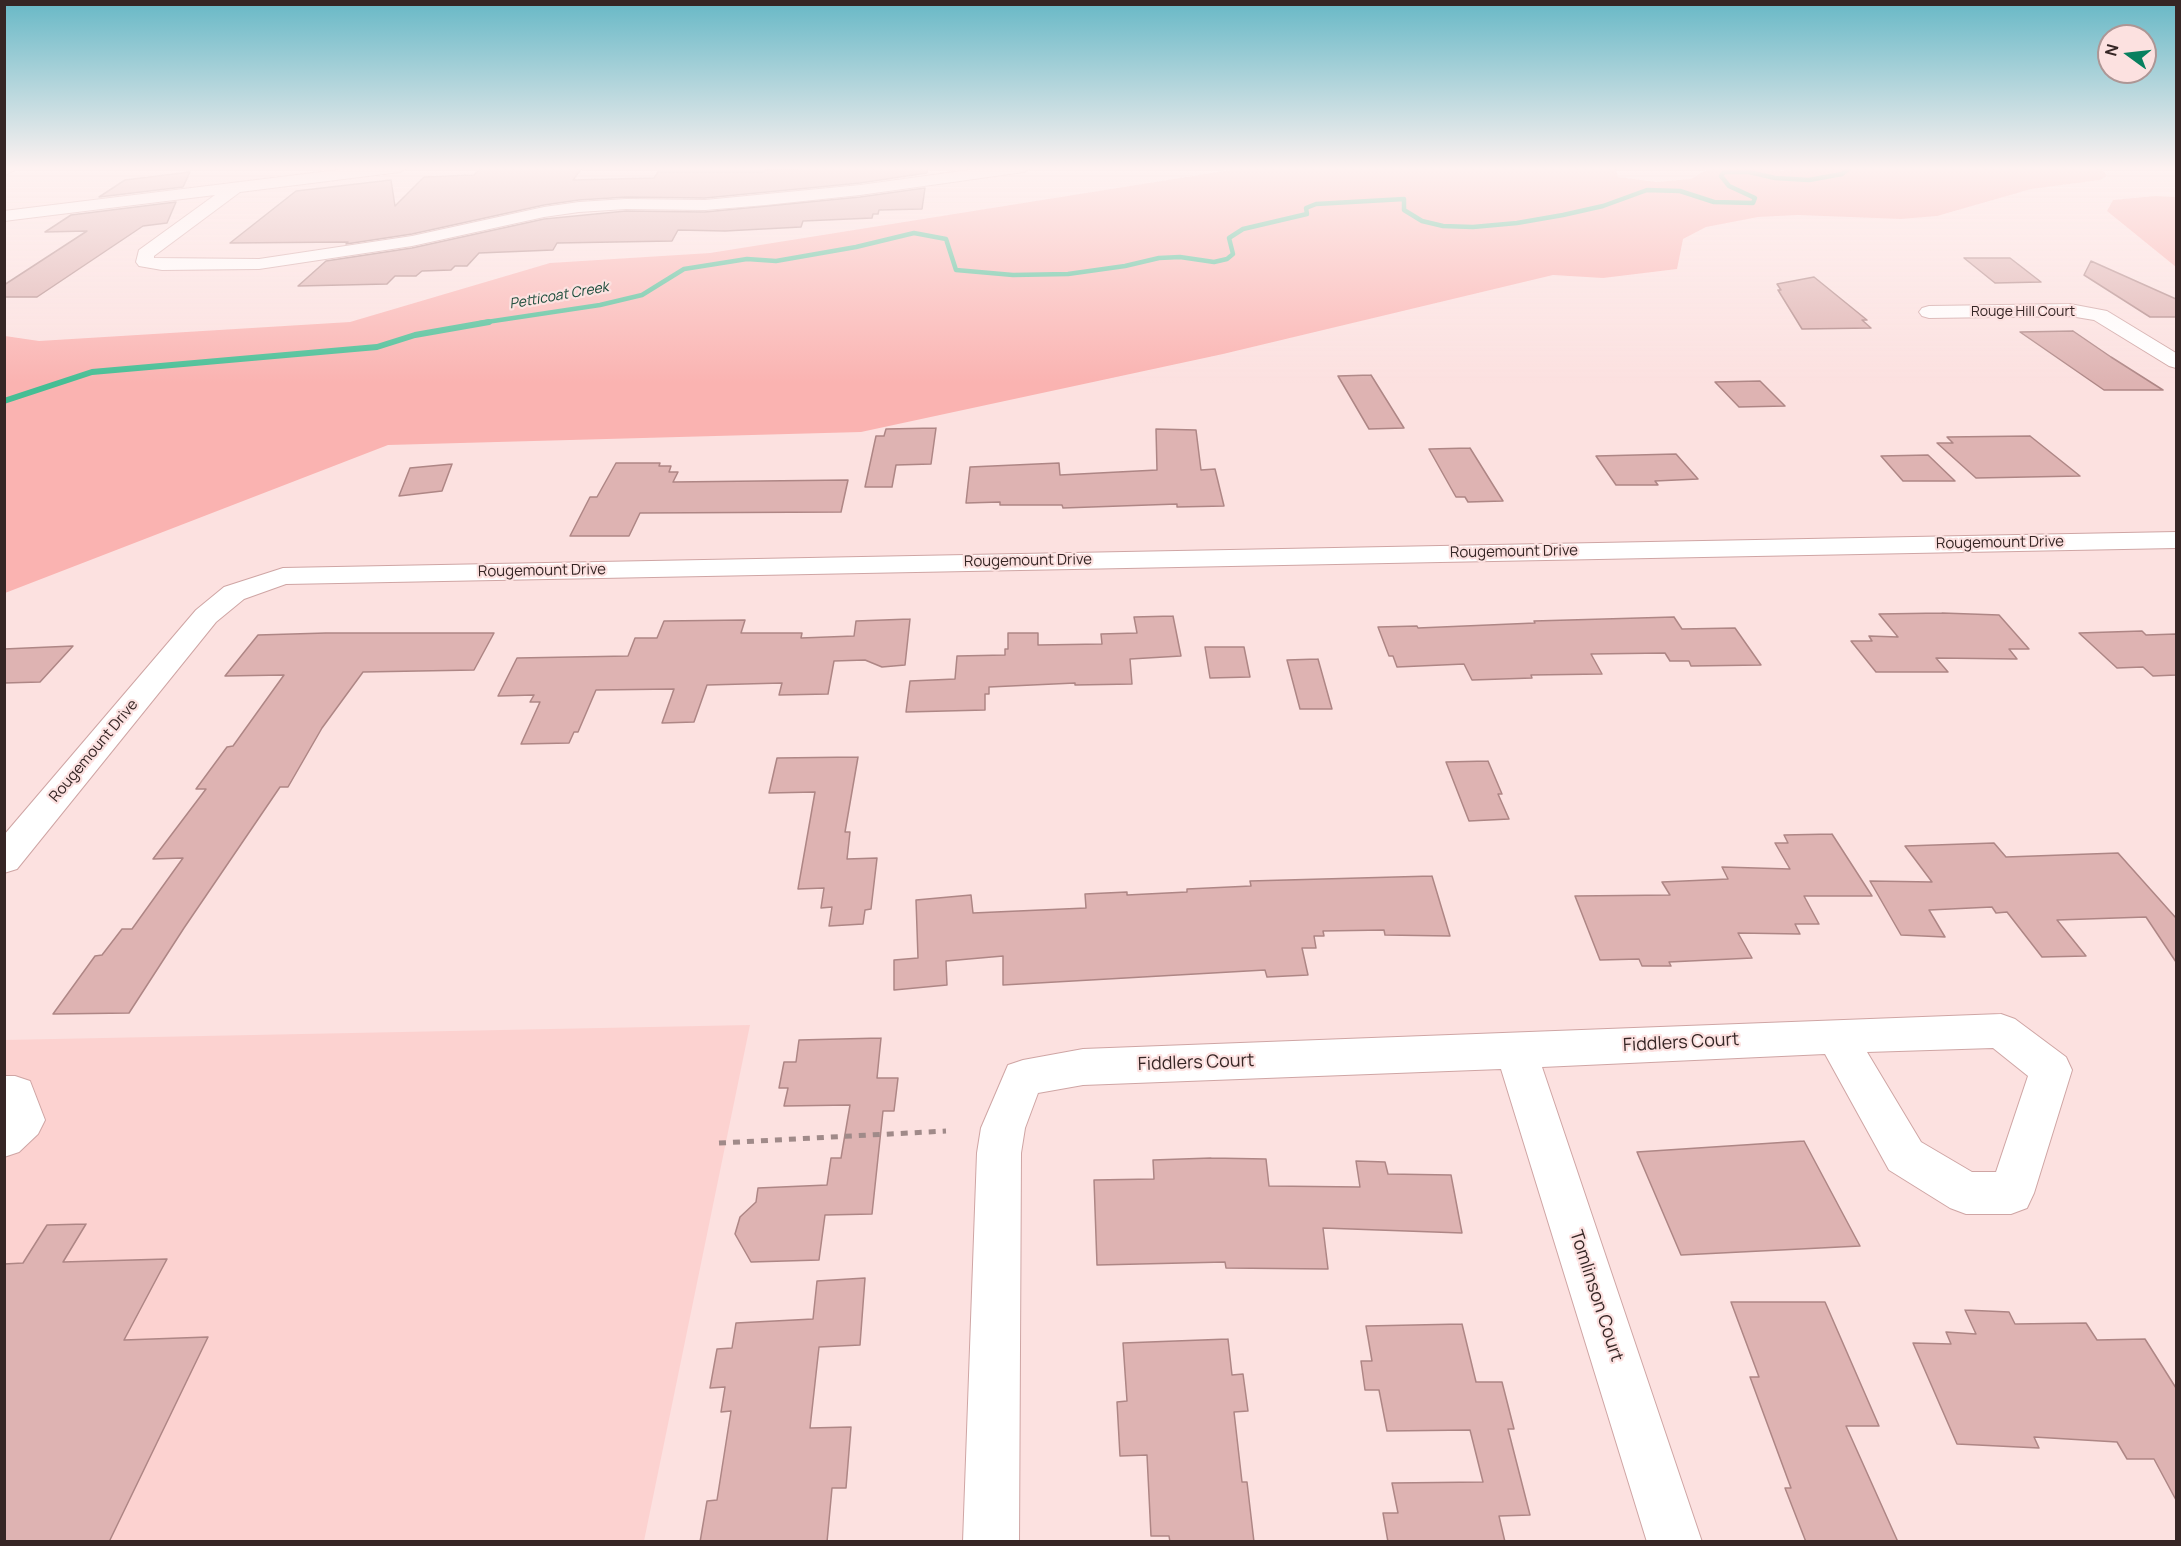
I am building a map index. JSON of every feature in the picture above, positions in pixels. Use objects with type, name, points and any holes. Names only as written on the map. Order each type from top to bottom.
[{"type":"street","points":[[165,239],[145,254],[145,262],[162,265],[259,264],[420,239]]},
{"type":"street","name":"Rouge Hill Court","points":[[1929,312],[2070,310],[2100,315],[2176,362]]},
{"type":"street","name":"Rougemount Drive","points":[[4,860],[206,616],[234,593],[283,576],[2176,540]]},
{"type":"street","name":"Fiddlers Court","points":[[991,1542],[999,1153],[1003,1128],[1023,1078],[1083,1067],[1516,1051],[1836,1036],[2001,1030],[2050,1070],[2011,1193],[1966,1193],[1905,1156],[1836,1036]]},
{"type":"street","name":"Tomlinson Court","points":[[1516,1051],[1675,1542]]},
{"type":"street","points":[[4,1095],[15,1094],[23,1120],[4,1138]]},
{"type":"path","points":[[718,1143],[946,1131]]},
{"type":"shaded area","points":[[797,239],[1683,239],[1677,269],[1603,278],[1553,275],[1223,354],[861,432],[388,445],[5,593],[5,336],[39,341],[350,322],[550,263],[710,253]]},
{"type":"shaded area","points":[[2142,239],[2176,239],[2176,267]]},
{"type":"shaded area","points":[[750,1025],[644,1541],[5,1541],[4,1040]]},
{"type":"building","points":[[74,239],[123,239],[37,297],[4,297],[4,285]]},
{"type":"building","points":[[235,239],[378,239],[346,244],[348,242],[230,243]]},
{"type":"building","points":[[452,239],[673,239],[672,241],[557,243],[553,250],[479,253],[467,266],[455,266],[451,270],[422,271],[416,276],[395,276],[387,284],[298,286],[326,261],[412,248]]},
{"type":"building","points":[[1964,258],[2010,258],[2041,282],[1995,283]]},
{"type":"building","points":[[2091,261],[2176,299],[2176,317],[2150,317],[2084,275]]},
{"type":"building","points":[[1814,277],[1867,320],[1862,320],[1871,328],[1802,329],[1778,290],[1781,290],[1777,284]]},
{"type":"building","points":[[2073,331],[2163,390],[2104,390],[2020,332]]},
{"type":"building","points":[[1371,375],[1404,428],[1369,429],[1338,376]]},
{"type":"building","points":[[1760,381],[1785,406],[1739,407],[1715,382]]},
{"type":"building","points":[[936,428],[931,464],[896,465],[892,487],[865,487],[876,436],[884,436],[886,429]]},
{"type":"building","points":[[1156,429],[1196,430],[1201,470],[1215,469],[1224,506],[1177,507],[1177,504],[1063,508],[1062,505],[966,503],[970,467],[1059,463],[1060,475],[1157,470]]},
{"type":"building","points":[[2030,436],[2080,476],[1976,478],[1937,443],[1953,443],[1947,437]]},
{"type":"building","points":[[1470,448],[1503,501],[1468,502],[1465,497],[1456,497],[1429,449]]},
{"type":"building","points":[[1676,454],[1698,479],[1655,481],[1658,485],[1616,485],[1596,456]]},
{"type":"building","points":[[1928,455],[1955,481],[1903,481],[1881,456]]},
{"type":"building","points":[[616,463],[660,463],[659,466],[671,466],[669,472],[678,472],[673,482],[848,480],[841,512],[640,513],[629,536],[570,536],[590,497],[597,497]]},
{"type":"building","points":[[452,464],[442,491],[399,496],[410,468]]},
{"type":"building","points":[[1879,614],[1999,615],[2029,649],[2009,649],[2017,659],[1936,658],[1948,672],[1876,672],[1851,641],[1872,641],[1869,636],[1898,637]]},
{"type":"building","points":[[1173,616],[1181,656],[1130,659],[1132,684],[1075,685],[1075,683],[989,687],[989,694],[985,694],[985,710],[906,712],[910,681],[955,679],[957,656],[1005,655],[1005,649],[1008,649],[1008,633],[1038,633],[1038,645],[1102,644],[1101,634],[1137,633],[1134,617]]},
{"type":"building","points":[[1674,617],[1682,629],[1735,628],[1761,665],[1691,666],[1689,661],[1670,661],[1665,653],[1591,654],[1602,674],[1531,675],[1532,678],[1472,680],[1464,664],[1397,667],[1393,656],[1389,656],[1378,627],[1417,626],[1418,628],[1535,623],[1534,621]]},
{"type":"building","points":[[910,619],[905,665],[882,667],[865,660],[834,661],[828,694],[779,695],[782,683],[707,685],[694,722],[662,723],[674,689],[596,690],[578,732],[574,732],[569,743],[521,744],[540,702],[530,702],[534,695],[498,696],[517,658],[628,656],[635,638],[657,638],[664,621],[745,620],[741,633],[802,633],[801,638],[854,636],[856,621]]},
{"type":"building","points":[[2142,631],[2146,635],[2176,634],[2176,675],[2153,676],[2143,667],[2117,668],[2079,633]]},
{"type":"building","points":[[494,633],[474,670],[363,672],[322,728],[288,787],[280,787],[129,1013],[53,1014],[95,956],[102,955],[122,929],[132,929],[183,858],[153,859],[206,789],[196,789],[227,747],[233,746],[284,675],[225,676],[258,635]]},
{"type":"building","points":[[73,646],[40,682],[4,683],[4,649]]},
{"type":"building","points":[[1205,647],[1244,647],[1250,677],[1210,678]]},
{"type":"building","points":[[1318,659],[1332,709],[1300,709],[1287,660]]},
{"type":"building","points":[[858,757],[845,832],[850,832],[847,859],[877,858],[871,909],[865,910],[863,924],[829,926],[832,907],[821,908],[824,888],[798,889],[815,792],[769,793],[777,758]]},
{"type":"building","points":[[1488,761],[1502,794],[1498,794],[1509,819],[1469,821],[1446,762]]},
{"type":"building","points":[[1832,834],[1872,896],[1804,896],[1819,924],[1795,924],[1800,934],[1738,933],[1752,958],[1669,962],[1671,966],[1642,966],[1639,959],[1600,960],[1575,896],[1670,895],[1662,882],[1728,879],[1722,867],[1790,869],[1775,843],[1788,843],[1784,835]]},
{"type":"building","points":[[1994,843],[2006,857],[2118,853],[2176,918],[2176,962],[2146,917],[2057,920],[2086,956],[2042,957],[2007,912],[1996,913],[1992,907],[1929,910],[1945,937],[1901,935],[1870,881],[1932,882],[1905,846]]},
{"type":"building","points":[[1432,876],[1450,936],[1385,935],[1384,930],[1323,931],[1324,936],[1314,936],[1316,948],[1302,948],[1308,975],[1267,977],[1265,970],[1003,985],[1003,956],[946,961],[947,985],[894,990],[894,960],[918,958],[916,900],[971,895],[973,913],[1086,908],[1085,894],[1127,892],[1127,895],[1187,892],[1187,889],[1251,886],[1250,881]]},
{"type":"building","points":[[881,1038],[877,1078],[898,1078],[894,1111],[883,1111],[872,1214],[825,1215],[819,1260],[751,1262],[735,1234],[740,1217],[756,1202],[758,1188],[827,1185],[831,1158],[841,1158],[850,1105],[784,1106],[788,1088],[779,1088],[784,1062],[796,1062],[799,1040]]},
{"type":"building","points":[[1804,1141],[1860,1246],[1681,1255],[1637,1152]]},
{"type":"building","points":[[1266,1159],[1269,1186],[1360,1187],[1356,1161],[1385,1162],[1388,1174],[1451,1175],[1462,1233],[1323,1228],[1328,1269],[1226,1268],[1225,1262],[1097,1265],[1094,1180],[1154,1179],[1153,1160]]},
{"type":"building","points":[[86,1224],[63,1262],[167,1259],[124,1340],[208,1337],[109,1542],[4,1542],[4,1264],[23,1263],[47,1225]]},
{"type":"building","points":[[865,1278],[860,1345],[819,1347],[810,1428],[851,1427],[846,1488],[832,1488],[827,1542],[700,1542],[707,1501],[717,1500],[731,1411],[721,1412],[725,1387],[710,1388],[717,1349],[732,1348],[736,1323],[813,1319],[817,1281]]},
{"type":"building","points":[[1731,1302],[1825,1302],[1879,1426],[1846,1426],[1898,1542],[1806,1542],[1785,1488],[1791,1488],[1750,1377],[1759,1377]]},
{"type":"building","points":[[1965,1310],[2009,1312],[2015,1324],[2086,1323],[2097,1340],[2145,1339],[2176,1388],[2176,1500],[2154,1459],[2127,1459],[2117,1442],[2034,1437],[2039,1448],[1957,1444],[1913,1343],[1951,1344],[1946,1332],[1976,1334]]},
{"type":"building","points":[[1462,1324],[1476,1382],[1502,1382],[1514,1429],[1508,1429],[1530,1515],[1499,1516],[1505,1542],[1388,1542],[1383,1513],[1398,1513],[1392,1483],[1483,1482],[1470,1430],[1387,1431],[1379,1390],[1365,1390],[1361,1361],[1372,1361],[1366,1326]]},
{"type":"building","points":[[1228,1339],[1232,1375],[1243,1374],[1248,1411],[1234,1412],[1242,1482],[1247,1482],[1254,1542],[1170,1542],[1169,1536],[1151,1536],[1147,1455],[1120,1456],[1117,1402],[1127,1401],[1123,1343]]},
{"type":"waterway","name":"Petticoat Creek","points":[[480,323],[600,305],[642,295],[684,269],[747,259],[776,261],[889,239]]},
{"type":"waterway","name":"Petticoat Creek","points":[[946,239],[956,270],[1013,275],[1068,274],[1125,266],[1159,258],[1180,257],[1214,262],[1227,259],[1233,254],[1229,239]]},
{"type":"waterway","name":"Petticoat Creek","points":[[4,401],[92,372],[377,347],[415,335],[489,322]]}]
